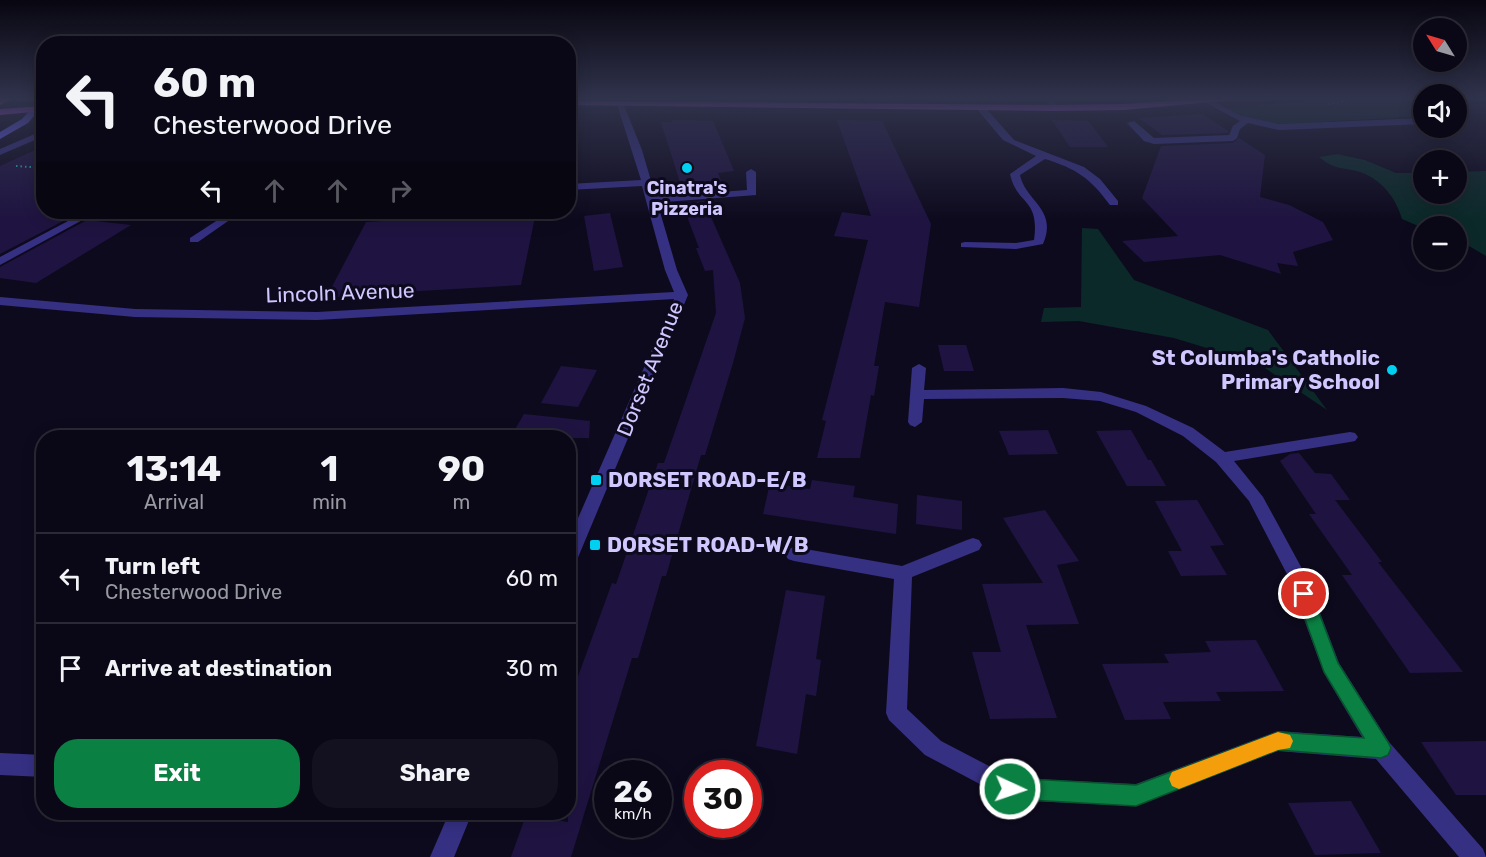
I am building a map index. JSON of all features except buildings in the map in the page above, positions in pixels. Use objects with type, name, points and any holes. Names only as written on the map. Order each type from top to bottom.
[{"type":"street","points":[[0,152],[30,139]]},
{"type":"street","name":"Dorset Avenue","points":[[576,543],[682,296],[671,270],[647,183],[632,139]]},
{"type":"street","points":[[1007,139],[1043,156],[1072,164],[1091,175],[1114,203]]},
{"type":"street","points":[[1141,145],[1150,140],[1170,142],[1231,139]]},
{"type":"street","points":[[965,244],[1016,246],[1039,242],[1042,226],[1039,207],[1016,184],[1015,174],[1043,156]]},
{"type":"street","points":[[652,200],[752,193],[751,172]]},
{"type":"street","points":[[576,187],[647,183]]},
{"type":"street","points":[[0,262],[79,219]]},
{"type":"street","points":[[195,240],[226,219]]},
{"type":"street","name":"Lincoln Avenue","points":[[0,301],[135,313],[316,316],[682,296]]},
{"type":"street","points":[[915,422],[919,368]]},
{"type":"street","points":[[917,395],[1063,393],[1101,397],[1142,409],[1188,432],[1222,458],[1255,497],[1298,576],[1330,667],[1381,748],[1476,857],[1486,855]]},
{"type":"street","points":[[1222,458],[1350,437]]},
{"type":"street","points":[[794,554],[903,573],[973,545]]},
{"type":"street","points":[[903,573],[896,713],[933,748],[1010,789],[1136,795],[1278,741],[1381,748]]},
{"type":"street","points":[[0,764],[36,762]]},
{"type":"street","points":[[442,857],[458,820]]},
{"type":"path","points":[[11,165],[36,167]]},
{"type":"green space","points":[[1337,154],[1365,160],[1396,173],[1413,173],[1413,204],[1467,204],[1467,172],[1486,171],[1486,256],[1467,245],[1467,216],[1413,216],[1413,224],[1402,219],[1393,198],[1377,181],[1363,173],[1331,165],[1319,157]]},
{"type":"green space","points":[[1082,228],[1098,229],[1134,280],[1268,330],[1327,410],[1259,364],[1174,338],[1079,321],[1041,322],[1044,308],[1081,307]]},
{"type":"slow traffic","points":[[1179,779],[1283,741]]},
{"type":"place","name":"Cinatra's Pizzeria","points":[[687,168]]},
{"type":"place","name":"St Columba's Catholic Primary School","points":[[1392,370]]},
{"type":"place","name":"DORSET ROAD-E/B","points":[[596,480]]},
{"type":"place","name":"DORSET ROAD-W/B","points":[[595,545]]},
{"type":"route","points":[[1010,789],[1136,795],[1278,741],[1381,748],[1330,667],[1304,594]]}]
